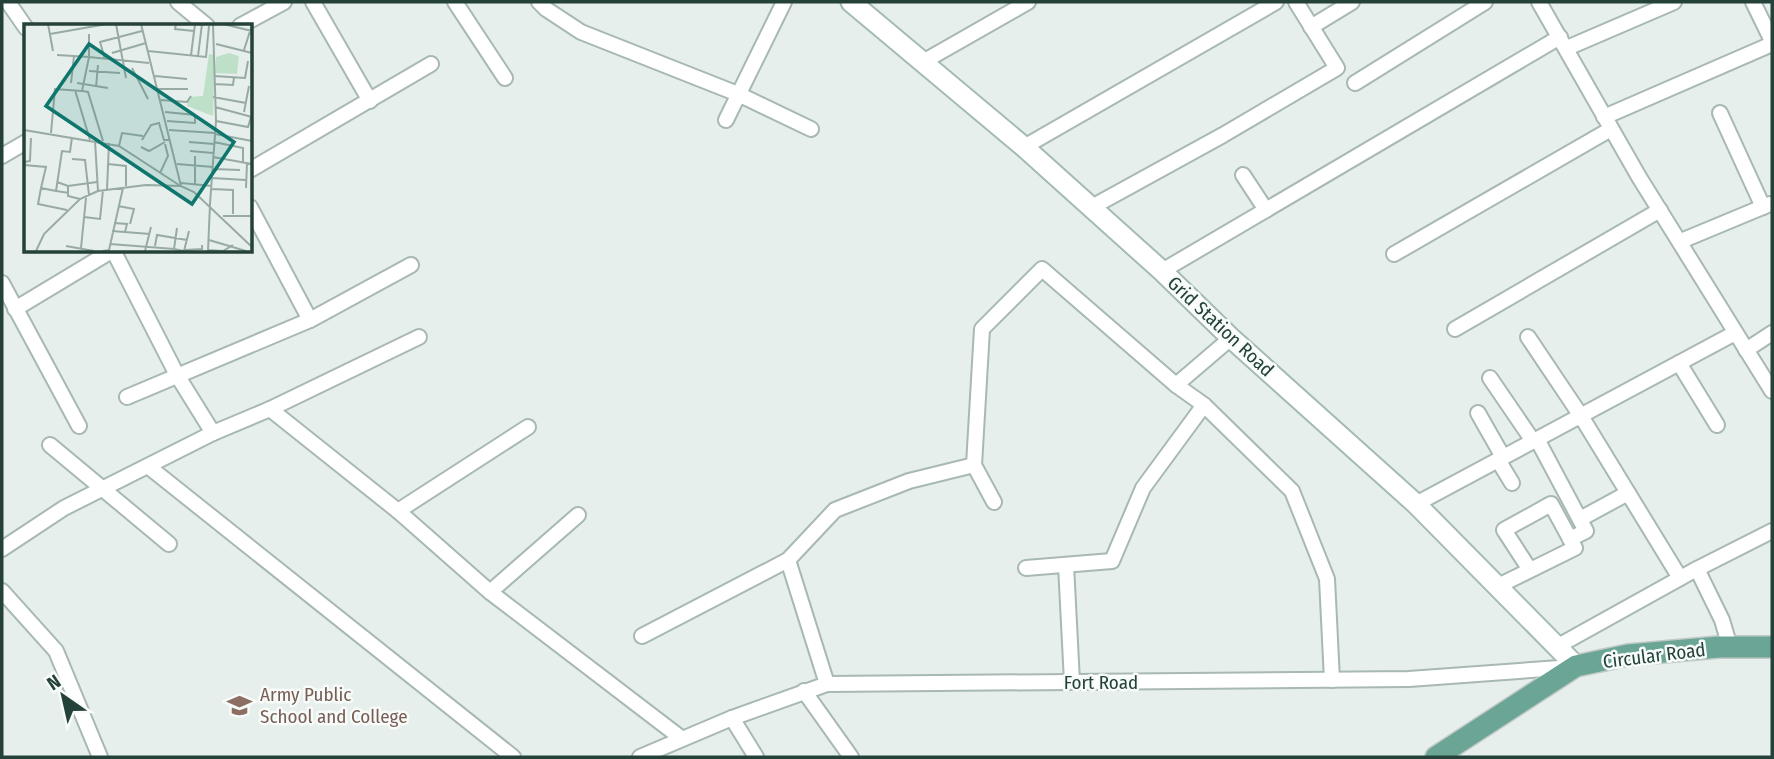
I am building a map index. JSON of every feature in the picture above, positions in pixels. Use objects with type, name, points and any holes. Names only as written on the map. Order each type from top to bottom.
[{"type":"main road","name":"Grid Station Road","points":[[851,2],[1024,147],[1162,271],[1231,338],[1416,504],[1576,666]]},
{"type":"main road","name":"Circular Road","points":[[1436,757],[1576,666],[1628,655],[1730,647],[1772,647]]},
{"type":"street","points":[[8,2],[24,25]]},
{"type":"street","points":[[178,2],[205,24]]},
{"type":"street","points":[[244,24],[284,2]]},
{"type":"street","points":[[313,2],[370,102]]},
{"type":"street","points":[[456,2],[505,78]]},
{"type":"street","points":[[540,2],[546,9],[581,32],[738,94],[811,129]]},
{"type":"street","points":[[726,120],[784,2]]},
{"type":"street","points":[[921,63],[1028,2]]},
{"type":"street","points":[[1024,147],[1276,2]]},
{"type":"street","points":[[1092,207],[1337,68],[1296,2]]},
{"type":"street","points":[[1311,27],[1352,2]]},
{"type":"street","points":[[1355,83],[1485,2]]},
{"type":"street","points":[[1539,2],[1660,210],[1772,391]]},
{"type":"street","points":[[1162,271],[1564,43],[1674,2]]},
{"type":"street","points":[[1394,254],[1608,123],[1772,42],[1753,2]]},
{"type":"street","points":[[252,169],[431,64]]},
{"type":"street","points":[[1681,241],[1768,205],[1720,113]]},
{"type":"street","points":[[2,156],[24,143]]},
{"type":"street","points":[[1243,176],[1266,210]]},
{"type":"street","points":[[1455,329],[1660,210]]},
{"type":"street","points":[[252,211],[310,320]]},
{"type":"street","points":[[15,309],[110,252]]},
{"type":"street","points":[[114,252],[177,375],[213,433]]},
{"type":"street","points":[[127,397],[310,320],[411,264]]},
{"type":"street","points":[[994,502],[974,466],[982,329],[1042,269],[1176,385],[1203,405],[1292,491],[1327,579],[1332,680]]},
{"type":"street","points":[[2,283],[79,426]]},
{"type":"street","points":[[1416,504],[1735,333]]},
{"type":"street","points":[[1746,350],[1772,333]]},
{"type":"street","points":[[2,549],[64,509],[213,433],[270,409],[419,337]]},
{"type":"street","points":[[1176,385],[1231,338]]},
{"type":"street","points":[[1528,338],[1581,416],[1680,578]]},
{"type":"street","points":[[1679,363],[1717,425]]},
{"type":"street","points":[[1490,378],[1535,440],[1586,531],[1570,540]]},
{"type":"street","points":[[1026,568],[1112,562],[1143,488],[1203,405]]},
{"type":"street","points":[[270,409],[398,511],[490,592],[681,738]]},
{"type":"street","points":[[1478,414],[1512,483]]},
{"type":"street","points":[[398,511],[528,428]]},
{"type":"street","points":[[50,444],[169,544]]},
{"type":"street","points":[[642,635],[788,560],[835,510],[909,481],[974,466]]},
{"type":"street","points":[[149,467],[513,757]]},
{"type":"street","points":[[1580,519],[1628,493]]},
{"type":"street","points":[[1498,586],[1575,548],[1552,504],[1504,530],[1530,570]]},
{"type":"street","points":[[490,592],[578,515]]},
{"type":"street","points":[[1558,646],[1680,578],[1772,531]]},
{"type":"street","points":[[788,560],[827,684]]},
{"type":"street","points":[[1066,565],[1072,682]]},
{"type":"street","points":[[1697,569],[1722,620],[1730,647]]},
{"type":"street","points":[[2,592],[56,651],[100,757]]},
{"type":"street","name":"Fort Road","points":[[640,757],[732,718],[827,684],[1409,679],[1576,666]]},
{"type":"street","points":[[803,691],[851,757]]},
{"type":"street","points":[[732,718],[756,757]]},
{"type":"place","name":"Army Public School and College","points":[[240,705]]}]
